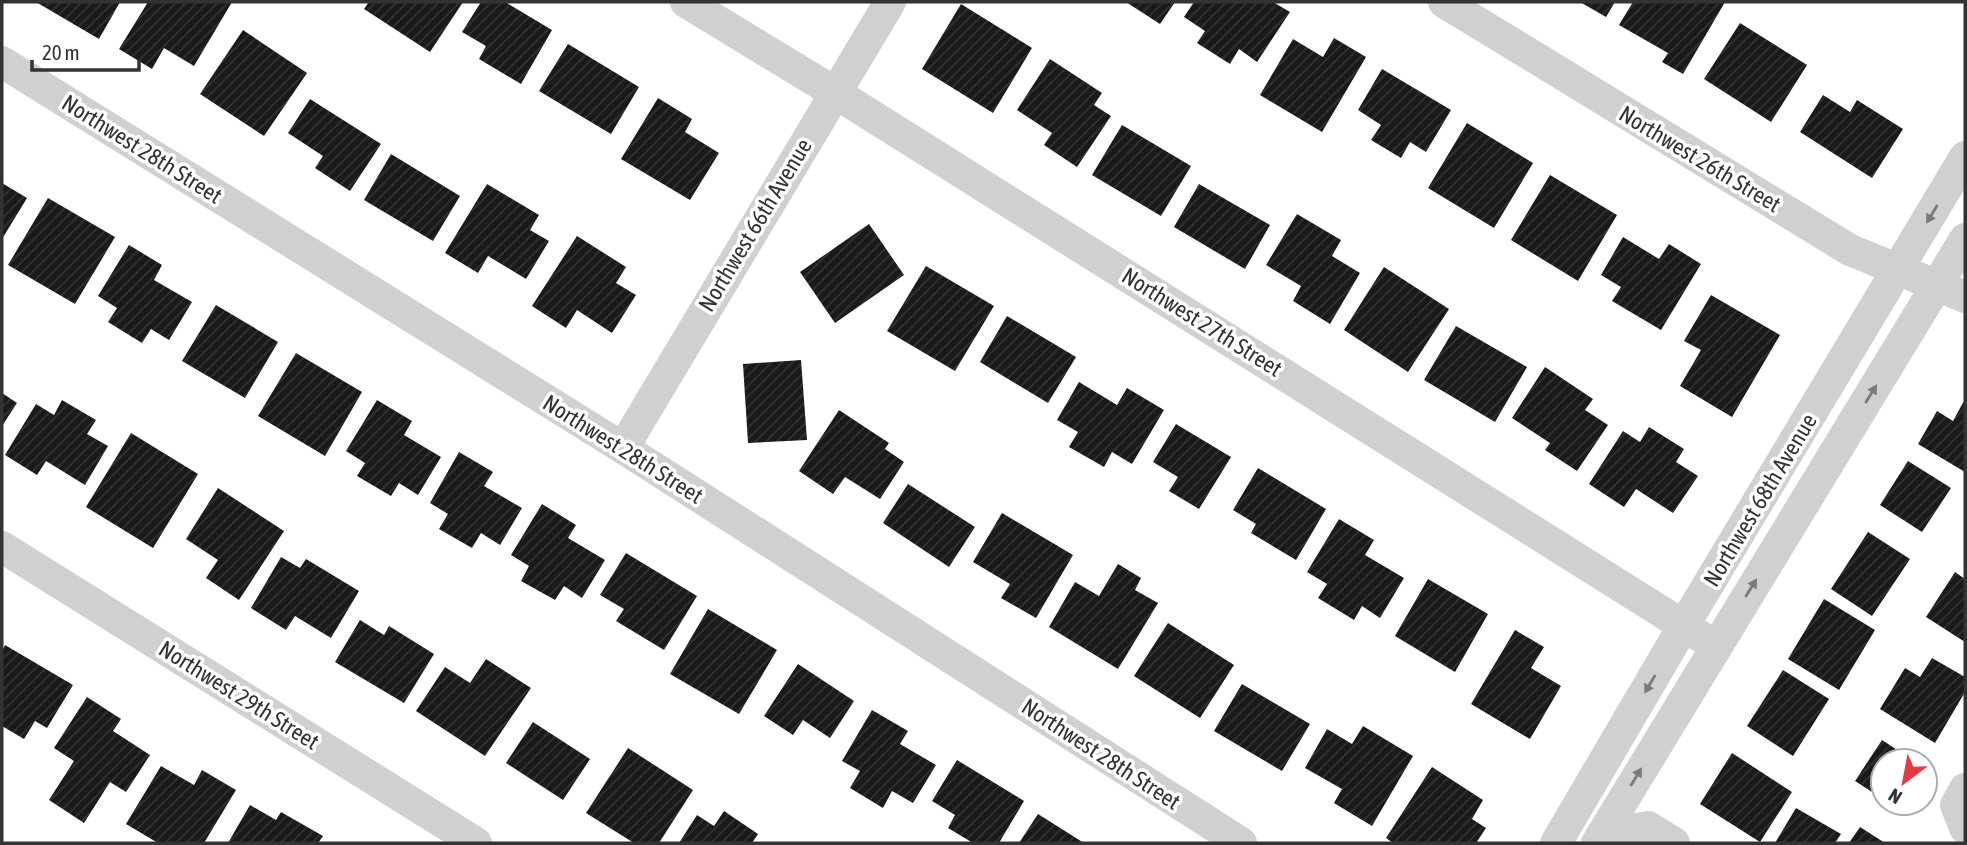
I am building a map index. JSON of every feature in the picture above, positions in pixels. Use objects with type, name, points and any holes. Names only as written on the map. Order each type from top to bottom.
[{"type":"street","name":"Northwest 27th Street","points":[[686,2],[834,92],[1716,646]]},
{"type":"street","name":"Northwest 66th Avenue","points":[[623,448],[890,2]]},
{"type":"street","name":"Northwest 26th Street","points":[[1444,2],[1850,250],[1951,292]]},
{"type":"street","name":"Northwest 28th Street","points":[[2,62],[623,448],[1241,843]]},
{"type":"street","name":"Northwest 68th Avenue","points":[[1556,843],[1965,157]]},
{"type":"street","name":"Northwest 68th Avenue","points":[[1601,841],[1716,646],[1951,292],[1965,239]]},
{"type":"street","name":"Northwest 29th Street","points":[[2,547],[476,843]]},
{"type":"street","points":[[1965,789],[1956,805],[1965,828]]},
{"type":"street","points":[[1573,816],[1601,841],[1648,827],[1674,843]]},
{"type":"building","points":[[36,2],[120,2],[99,39]]},
{"type":"building","points":[[148,2],[232,2],[194,66],[164,48],[152,69],[119,49]]},
{"type":"building","points":[[369,2],[463,2],[430,52],[364,9]]},
{"type":"building","points":[[481,2],[505,2],[552,30],[521,84],[479,59],[486,46],[462,32]]},
{"type":"building","points":[[1126,2],[1175,2],[1160,24]]},
{"type":"building","points":[[1194,2],[1273,2],[1290,12],[1257,62],[1239,49],[1230,64],[1197,43],[1205,31],[1184,17]]},
{"type":"building","points":[[1580,2],[1615,2],[1606,17]]},
{"type":"building","points":[[1633,2],[1725,2],[1683,74],[1662,62],[1668,53],[1619,25]]},
{"type":"building","points":[[961,4],[1032,48],[993,113],[922,69]]},
{"type":"building","points":[[1740,23],[1807,65],[1771,122],[1704,79]]},
{"type":"building","points":[[243,30],[307,73],[264,136],[200,94]]},
{"type":"building","points":[[1334,38],[1366,57],[1322,132],[1260,95],[1293,39],[1323,57]]},
{"type":"building","points":[[568,44],[639,87],[611,134],[539,91]]},
{"type":"building","points":[[1050,59],[1102,93],[1094,105],[1111,116],[1077,167],[1044,145],[1052,133],[1017,110]]},
{"type":"building","points":[[1382,69],[1451,110],[1426,152],[1410,142],[1401,158],[1371,140],[1381,125],[1358,110]]},
{"type":"building","points":[[1823,95],[1850,112],[1857,100],[1903,129],[1872,178],[1800,132]]},
{"type":"building","points":[[658,98],[692,119],[685,132],[719,153],[690,200],[621,159]]},
{"type":"building","points":[[310,99],[381,144],[350,191],[315,168],[323,156],[288,133]]},
{"type":"building","points":[[1467,123],[1533,163],[1494,228],[1428,188]]},
{"type":"building","points":[[1122,125],[1191,166],[1161,216],[1092,175]]},
{"type":"building","points":[[391,154],[460,196],[433,241],[364,200]]},
{"type":"building","points":[[1550,175],[1617,215],[1578,281],[1511,240]]},
{"type":"building","points":[[2,183],[27,198],[2,239]]},
{"type":"building","points":[[487,184],[539,215],[530,230],[549,241],[526,279],[488,256],[478,273],[445,253]]},
{"type":"building","points":[[1199,184],[1270,225],[1245,269],[1174,227]]},
{"type":"building","points":[[48,198],[115,237],[75,304],[8,265]]},
{"type":"building","points":[[1297,214],[1341,240],[1332,256],[1360,273],[1330,324],[1293,301],[1301,286],[1266,265]]},
{"type":"building","points":[[869,224],[904,275],[835,323],[800,272]]},
{"type":"building","points":[[577,236],[626,267],[616,283],[636,295],[612,333],[577,310],[566,328],[532,306]]},
{"type":"building","points":[[1623,237],[1659,259],[1669,244],[1701,264],[1661,330],[1612,301],[1621,287],[1601,275]]},
{"type":"building","points":[[129,245],[162,265],[154,280],[192,302],[169,340],[151,329],[142,343],[108,322],[117,308],[98,296]]},
{"type":"building","points":[[926,266],[994,306],[955,371],[887,331]]},
{"type":"building","points":[[1384,267],[1449,309],[1408,372],[1344,330]]},
{"type":"building","points":[[1711,295],[1780,335],[1732,417],[1680,386],[1701,350],[1684,341]]},
{"type":"building","points":[[216,305],[278,342],[245,398],[182,361]]},
{"type":"building","points":[[1007,316],[1076,357],[1048,403],[980,362]]},
{"type":"building","points":[[1456,326],[1527,367],[1495,422],[1424,380]]},
{"type":"building","points":[[296,353],[362,392],[325,456],[258,416]]},
{"type":"building","points":[[801,360],[807,440],[748,443],[743,364]]},
{"type":"building","points":[[1545,367],[1593,399],[1585,410],[1608,425],[1577,471],[1545,450],[1550,443],[1512,418]]},
{"type":"building","points":[[1079,382],[1117,405],[1127,388],[1164,410],[1132,464],[1112,452],[1104,467],[1069,447],[1078,432],[1057,420]]},
{"type":"building","points":[[2,393],[17,403],[2,426]]},
{"type":"building","points":[[1965,399],[1965,472],[1918,444],[1937,411],[1953,421]]},
{"type":"building","points":[[62,400],[96,420],[87,434],[108,446],[85,485],[46,461],[37,475],[5,455],[36,404],[54,415]]},
{"type":"building","points":[[377,400],[412,421],[404,435],[441,457],[418,495],[399,483],[391,496],[357,476],[365,463],[346,451]]},
{"type":"building","points":[[839,410],[889,443],[885,449],[904,462],[880,499],[845,477],[833,494],[799,471]]},
{"type":"building","points":[[1176,424],[1231,457],[1199,509],[1169,491],[1178,477],[1153,462]]},
{"type":"building","points":[[1649,427],[1684,449],[1676,462],[1698,476],[1673,513],[1636,489],[1624,507],[1589,484],[1623,431],[1640,442]]},
{"type":"building","points":[[131,433],[198,474],[153,548],[86,507]]},
{"type":"building","points":[[459,452],[493,472],[484,486],[522,508],[500,545],[481,533],[472,548],[439,529],[448,514],[430,503]]},
{"type":"building","points":[[1908,461],[1951,488],[1922,532],[1880,505]]},
{"type":"building","points":[[1258,468],[1326,509],[1296,560],[1251,533],[1256,524],[1233,510]]},
{"type":"building","points":[[908,484],[975,527],[949,567],[883,523]]},
{"type":"building","points":[[218,488],[284,531],[239,600],[206,578],[218,560],[186,539]]},
{"type":"building","points":[[542,504],[576,525],[568,538],[605,560],[582,598],[564,586],[555,600],[521,581],[529,566],[511,555]]},
{"type":"building","points":[[1002,513],[1073,555],[1036,618],[1001,598],[1010,584],[973,562]]},
{"type":"building","points":[[1339,519],[1374,540],[1365,555],[1404,578],[1380,618],[1362,606],[1354,620],[1318,598],[1327,584],[1307,572]]},
{"type":"building","points":[[1868,532],[1910,559],[1872,616],[1831,589]]},
{"type":"building","points":[[626,553],[697,596],[664,650],[616,621],[624,609],[600,595]]},
{"type":"building","points":[[281,557],[300,568],[306,559],[359,591],[331,638],[295,616],[286,630],[251,608]]},
{"type":"building","points":[[1118,564],[1141,578],[1135,590],[1158,603],[1118,669],[1049,627],[1075,582],[1099,596]]},
{"type":"building","points":[[1955,572],[1965,579],[1965,642],[1926,617]]},
{"type":"building","points":[[1428,579],[1488,614],[1455,672],[1395,636]]},
{"type":"building","points":[[1824,599],[1875,630],[1839,690],[1788,659]]},
{"type":"building","points":[[708,609],[777,650],[739,714],[670,674]]},
{"type":"building","points":[[360,620],[384,635],[389,626],[434,654],[404,703],[335,662]]},
{"type":"building","points":[[1168,623],[1234,665],[1200,718],[1134,676]]},
{"type":"building","points":[[1515,630],[1544,647],[1531,668],[1561,686],[1530,739],[1471,704]]},
{"type":"building","points":[[5,645],[73,685],[47,728],[35,721],[24,739],[2,726],[2,651]]},
{"type":"building","points":[[1932,658],[1965,677],[1965,692],[1935,743],[1880,709],[1905,668],[1920,677]]},
{"type":"building","points":[[486,659],[531,688],[485,756],[416,711],[445,667],[470,683]]},
{"type":"building","points":[[798,664],[854,701],[830,738],[803,720],[793,735],[764,716]]},
{"type":"building","points":[[1783,670],[1829,699],[1793,756],[1747,726]]},
{"type":"building","points":[[1242,684],[1310,724],[1282,771],[1214,731]]},
{"type":"building","points":[[87,697],[121,719],[113,731],[150,755],[126,792],[110,782],[84,823],[49,800],[74,761],[54,748]]},
{"type":"building","points":[[872,710],[908,731],[900,744],[936,765],[913,803],[892,791],[883,808],[850,788],[860,771],[842,761]]},
{"type":"building","points":[[533,722],[590,759],[563,800],[506,763]]},
{"type":"building","points":[[1363,726],[1413,756],[1372,826],[1334,803],[1342,789],[1305,768],[1327,729],[1352,744]]},
{"type":"building","points":[[1882,740],[1893,747],[1877,747]]},
{"type":"building","points":[[628,748],[693,790],[659,843],[634,843],[586,813]]},
{"type":"building","points":[[1732,753],[1792,792],[1760,842],[1700,804]]},
{"type":"building","points":[[957,760],[1024,801],[999,843],[973,843],[948,828],[955,815],[932,801]]},
{"type":"building","points":[[1869,760],[1869,790],[1855,781]]},
{"type":"building","points":[[161,766],[194,785],[202,770],[236,790],[204,843],[158,843],[126,824]]},
{"type":"building","points":[[1432,767],[1483,800],[1472,819],[1486,828],[1476,843],[1393,843],[1386,838]]},
{"type":"building","points":[[250,805],[276,820],[281,812],[323,836],[318,843],[228,843]]},
{"type":"building","points":[[1796,808],[1841,834],[1835,843],[1775,843]]},
{"type":"building","points":[[724,811],[758,834],[752,843],[679,843],[697,815],[714,826]]},
{"type":"building","points":[[1038,814],[1084,843],[1019,843]]},
{"type":"building","points":[[1860,827],[1885,843],[1849,843]]}]
